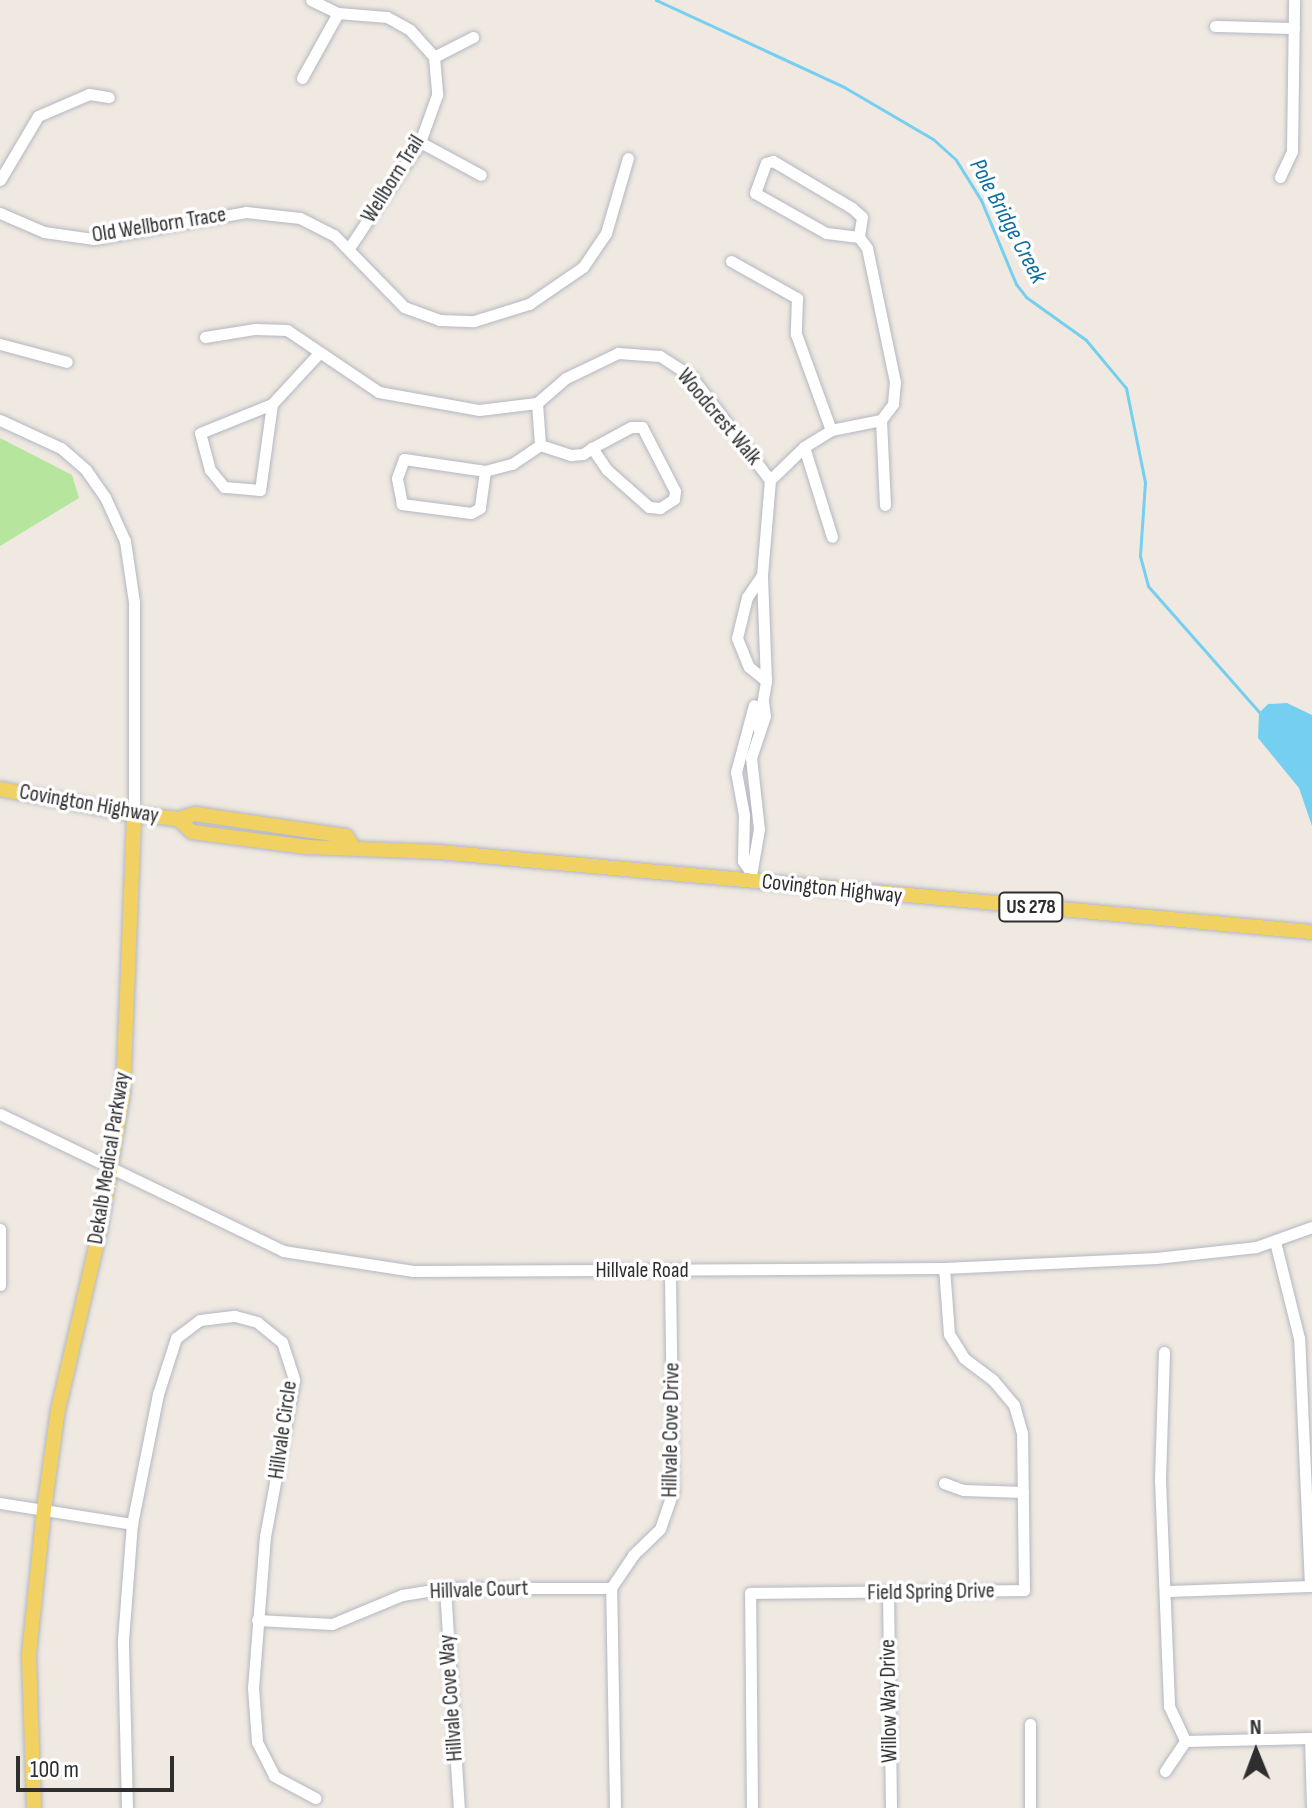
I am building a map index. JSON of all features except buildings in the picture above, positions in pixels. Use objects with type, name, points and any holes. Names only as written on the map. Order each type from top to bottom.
[{"type":"main road","name":"Covington Highway","points":[[0,789],[134,814],[178,819],[195,814],[346,836],[352,845],[750,876],[1312,932]]},
{"type":"main road","name":"Dekalb Medical Parkway","points":[[34,1808],[29,1654],[58,1410],[110,1169],[123,1093],[134,814]]},
{"type":"street","points":[[311,0],[338,13],[387,17],[410,30],[434,57],[473,37]]},
{"type":"street","points":[[1280,177],[1292,151],[1294,0]]},
{"type":"street","points":[[302,78],[338,13]]},
{"type":"street","points":[[1215,26],[1294,28]]},
{"type":"street","name":"Wellborn Trail","points":[[349,248],[420,142],[437,95],[434,57]]},
{"type":"street","points":[[0,180],[38,116],[89,94],[109,97]]},
{"type":"street","points":[[420,142],[481,175]]},
{"type":"street","name":"Old Wellborn Trace","points":[[0,213],[44,232],[93,239],[246,212],[300,218],[349,248],[404,307],[439,320],[493,316],[529,304],[583,267],[606,233],[628,158]]},
{"type":"street","points":[[859,237],[826,233],[755,193],[766,163],[779,164],[862,217],[859,237],[867,248],[895,382],[893,404],[881,420],[885,505]]},
{"type":"street","points":[[731,261],[797,298],[796,334],[831,430]]},
{"type":"street","points":[[205,337],[277,328],[379,392],[414,402],[479,410],[537,403],[540,445]]},
{"type":"street","points":[[0,344],[67,362]]},
{"type":"street","points":[[272,404],[260,490],[224,487],[210,470],[200,433],[272,404],[319,353]]},
{"type":"street","name":"Woodcrest Walk","points":[[537,403],[566,378],[618,353],[660,356],[691,376],[770,480]]},
{"type":"street","name":"Dekalb Medical Parkway","points":[[0,420],[61,448],[86,470],[105,497],[125,541],[134,602],[134,814]]},
{"type":"street","name":"Woodcrest Walk","points":[[750,876],[757,862],[759,829],[750,769],[757,732],[765,716],[762,698],[766,681],[762,575],[770,480],[804,447],[831,430],[881,420]]},
{"type":"street","points":[[540,445],[571,455],[592,448],[631,427],[642,427],[674,499],[660,508],[649,507],[607,470],[592,448]]},
{"type":"street","points":[[485,471],[480,508],[471,513],[402,504],[398,497],[404,459],[485,471],[512,464],[540,445]]},
{"type":"street","points":[[804,447],[832,537]]},
{"type":"street","name":"Woodcrest Walk","points":[[762,575],[747,597],[737,638],[749,667],[766,681]]},
{"type":"street","name":"Woodcrest Walk","points":[[750,876],[743,861],[744,815],[736,772],[749,713],[762,698]]},
{"type":"street","points":[[743,733],[757,732]]},
{"type":"street","name":"Hillvale Road","points":[[0,1114],[283,1251],[332,1261],[413,1271],[944,1268],[1156,1258],[1275,1242],[1312,1227]]},
{"type":"street","points":[[0,1229],[0,1285]]},
{"type":"street","points":[[1168,1591],[1310,1586],[1299,1338],[1275,1242]]},
{"type":"street","name":"Field Spring Drive","points":[[752,1808],[750,1593],[1024,1590],[1022,1433],[1014,1405],[993,1380],[964,1358],[949,1334],[944,1268]]},
{"type":"street","name":"Hillvale Cove Drive","points":[[611,1588],[633,1555],[660,1529],[673,1492],[670,1271]]},
{"type":"street","name":"Hillvale Circle","points":[[127,1808],[123,1640],[132,1524],[158,1394],[176,1338],[200,1320],[235,1316],[270,1330],[290,1358],[294,1380],[265,1536],[257,1620],[257,1742],[274,1776],[315,1798]]},
{"type":"street","points":[[1164,1352],[1160,1480],[1168,1591],[1169,1706],[1185,1741]]},
{"type":"street","points":[[944,1483],[963,1490],[1023,1492]]},
{"type":"street","points":[[0,1503],[132,1524]]},
{"type":"street","name":"Hillvale Court","points":[[257,1620],[332,1624],[402,1595],[445,1588],[611,1588]]},
{"type":"street","name":"Hillvale Cove Way","points":[[445,1588],[459,1808]]},
{"type":"street","points":[[611,1588],[615,1808]]},
{"type":"street","name":"Willow Way Drive","points":[[888,1593],[891,1808]]},
{"type":"street","points":[[1030,1724],[1030,1808]]},
{"type":"street","points":[[1185,1741],[1310,1738],[1312,1807]]},
{"type":"street","points":[[1165,1771],[1185,1741]]},
{"type":"green space","points":[[0,438],[72,475],[79,498],[0,546]]},
{"type":"water","points":[[1287,703],[1312,715],[1312,826],[1299,788],[1258,738],[1259,713],[1268,704]]},
{"type":"waterway","name":"Pole Bridge Creek","points":[[656,0],[844,87],[933,139],[956,160],[981,200],[1016,284],[1026,297],[1086,340],[1126,388],[1145,482],[1140,556],[1148,586],[1261,714]]}]
